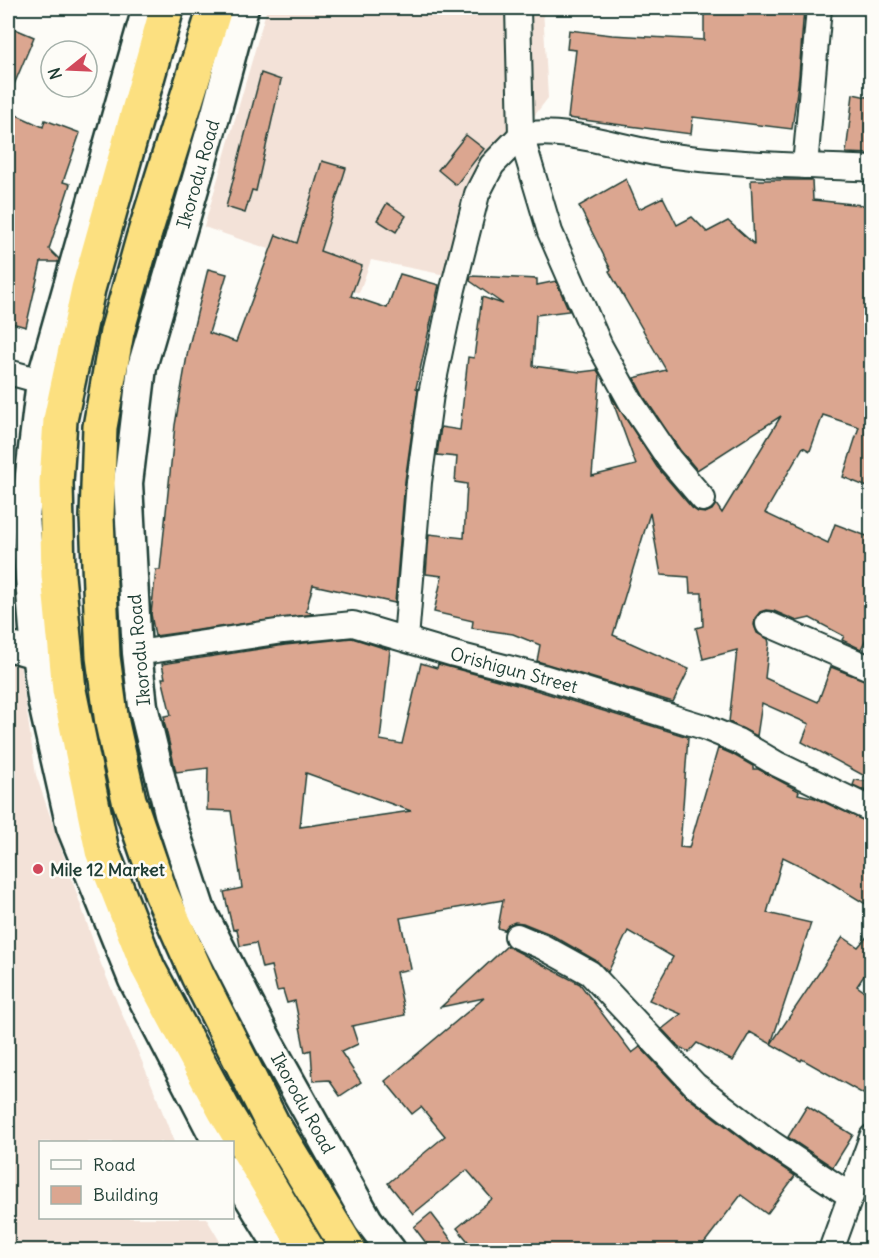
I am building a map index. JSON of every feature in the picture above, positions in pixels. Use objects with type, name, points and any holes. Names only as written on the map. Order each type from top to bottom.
[{"type":"highway","points":[[167,8],[88,289],[60,420],[56,483],[58,575],[69,690],[102,851],[148,968],[224,1110],[308,1251]]},
{"type":"highway","name":"Ikorodu Road","points":[[215,8],[143,239],[117,333],[100,427],[97,517],[103,657],[112,723],[129,800],[161,893],[198,976],[272,1123],[349,1251]]},
{"type":"street","points":[[147,8],[41,381],[25,517],[36,654],[43,704],[71,827],[133,980],[216,1141]]},
{"type":"street","name":"Ikorodu Road","points":[[244,8],[142,367],[128,483],[137,653],[143,706],[169,813],[200,908],[270,1042],[368,1220],[391,1251]]},
{"type":"street","points":[[518,8],[521,135],[550,232],[600,346],[632,404],[669,459],[703,499]]},
{"type":"street","points":[[805,166],[819,8]]},
{"type":"street","points":[[406,639],[419,482],[431,394],[453,289],[477,194],[492,165],[521,135],[538,132],[611,143],[661,154],[872,169]]},
{"type":"street","points":[[8,372],[41,381]]},
{"type":"street","points":[[8,551],[25,517]]},
{"type":"street","name":"Orishigun Street","points":[[137,653],[283,631],[353,624],[543,677],[704,727],[738,741],[777,764],[872,810]]},
{"type":"street","points":[[768,624],[872,669]]},
{"type":"street","points":[[8,646],[36,654]]},
{"type":"street","points":[[517,936],[543,947],[590,974],[695,1085],[771,1143],[851,1196]]},
{"type":"street","points":[[831,1251],[872,1137]]},
{"type":"street","points":[[234,1173],[281,1251]]},
{"type":"shaded area","points":[[267,8],[543,8],[548,98],[504,155],[487,190],[465,279],[371,260],[359,293],[272,261],[272,250],[204,227]]},
{"type":"shaded area","name":"Mile 12 Market","points":[[8,661],[20,664],[36,775],[101,964],[174,1141],[39,1141],[39,1219],[207,1219],[225,1250],[8,1250]]},
{"type":"building","points":[[704,8],[804,8],[792,129],[693,117],[691,134],[568,118],[576,50],[567,49],[569,30],[612,35],[704,40]]},
{"type":"building","points":[[8,26],[34,37],[8,99]]},
{"type":"building","points":[[261,73],[281,80],[256,191],[252,190],[245,213],[226,207]]},
{"type":"building","points":[[853,94],[872,98],[872,154],[846,153]]},
{"type":"building","points":[[8,111],[43,127],[45,120],[80,133],[63,182],[70,184],[49,249],[59,259],[58,262],[41,262],[26,327],[8,322]]},
{"type":"building","points":[[466,135],[484,149],[456,185],[438,170]]},
{"type":"building","points":[[322,161],[346,168],[320,251],[362,266],[351,296],[387,308],[400,274],[439,285],[416,388],[418,389],[405,481],[395,603],[313,585],[306,611],[314,614],[155,636],[151,614],[156,570],[160,570],[175,425],[188,350],[208,269],[227,274],[209,333],[236,342],[276,235],[297,243]]},
{"type":"building","points":[[626,179],[639,209],[663,197],[677,225],[692,217],[707,232],[728,221],[754,244],[751,180],[812,180],[813,200],[872,206],[872,489],[843,477],[859,427],[823,415],[810,451],[803,447],[765,513],[828,543],[835,524],[872,538],[872,626],[861,649],[842,640],[844,636],[810,618],[797,621],[766,610],[760,612],[755,618],[754,625],[757,633],[768,639],[769,643],[765,678],[818,702],[831,667],[872,683],[872,780],[802,742],[809,724],[762,703],[757,736],[729,722],[737,650],[703,659],[696,628],[703,626],[702,593],[690,593],[689,577],[661,575],[650,513],[613,635],[689,669],[673,702],[537,661],[540,645],[513,634],[472,628],[473,621],[434,612],[442,576],[426,574],[429,534],[464,538],[467,484],[455,482],[457,457],[437,455],[441,427],[460,430],[468,357],[474,358],[482,297],[503,304],[470,281],[471,276],[537,279],[537,285],[556,281],[569,311],[536,315],[533,366],[581,372],[597,370],[600,375],[592,476],[636,465],[610,394],[657,467],[692,508],[705,513],[712,510],[716,504],[722,513],[781,416],[697,470],[680,450],[644,397],[634,378],[666,370],[609,271],[611,270],[579,206]]},
{"type":"building","points":[[387,203],[406,216],[396,232],[377,220]]},
{"type":"building","points":[[352,638],[390,650],[380,740],[402,744],[421,663],[437,668],[438,664],[539,691],[688,737],[680,847],[689,848],[718,748],[732,754],[753,766],[753,769],[758,769],[799,791],[798,794],[815,798],[872,824],[872,908],[815,873],[783,857],[767,913],[811,923],[771,1044],[750,1032],[733,1061],[697,1043],[689,1052],[679,1047],[662,1029],[681,1014],[649,1000],[673,957],[628,931],[608,972],[597,961],[550,934],[523,923],[515,922],[504,930],[498,928],[503,900],[400,918],[411,969],[396,972],[405,1015],[352,1026],[358,1044],[341,1052],[361,1082],[340,1096],[329,1080],[313,1081],[311,1050],[305,1052],[295,1001],[287,1003],[283,990],[277,991],[271,966],[262,968],[256,943],[240,946],[237,929],[233,930],[224,892],[242,888],[231,811],[207,810],[208,768],[176,772],[164,721],[164,716],[171,715],[162,678],[165,678],[162,664],[285,645]],"holes":[[[306,773],[411,811],[300,827]]]},
{"type":"building","points":[[855,780],[872,782],[872,794],[853,785]]},
{"type":"building","points":[[872,931],[872,964],[857,986],[872,997],[872,1099],[771,1044],[843,937],[858,947]]},
{"type":"building","points":[[507,946],[580,984],[632,1053],[640,1047],[686,1096],[795,1176],[767,1214],[741,1195],[698,1251],[476,1251],[457,1228],[492,1199],[467,1170],[413,1214],[388,1183],[445,1136],[421,1107],[412,1114],[385,1081],[484,998],[441,1007]]},
{"type":"building","points":[[807,1106],[853,1135],[833,1167],[788,1137]]},
{"type":"building","points":[[431,1213],[460,1251],[432,1251],[414,1227]]},
{"type":"place","name":"Mile 12 Market","points":[[38,869]]}]
